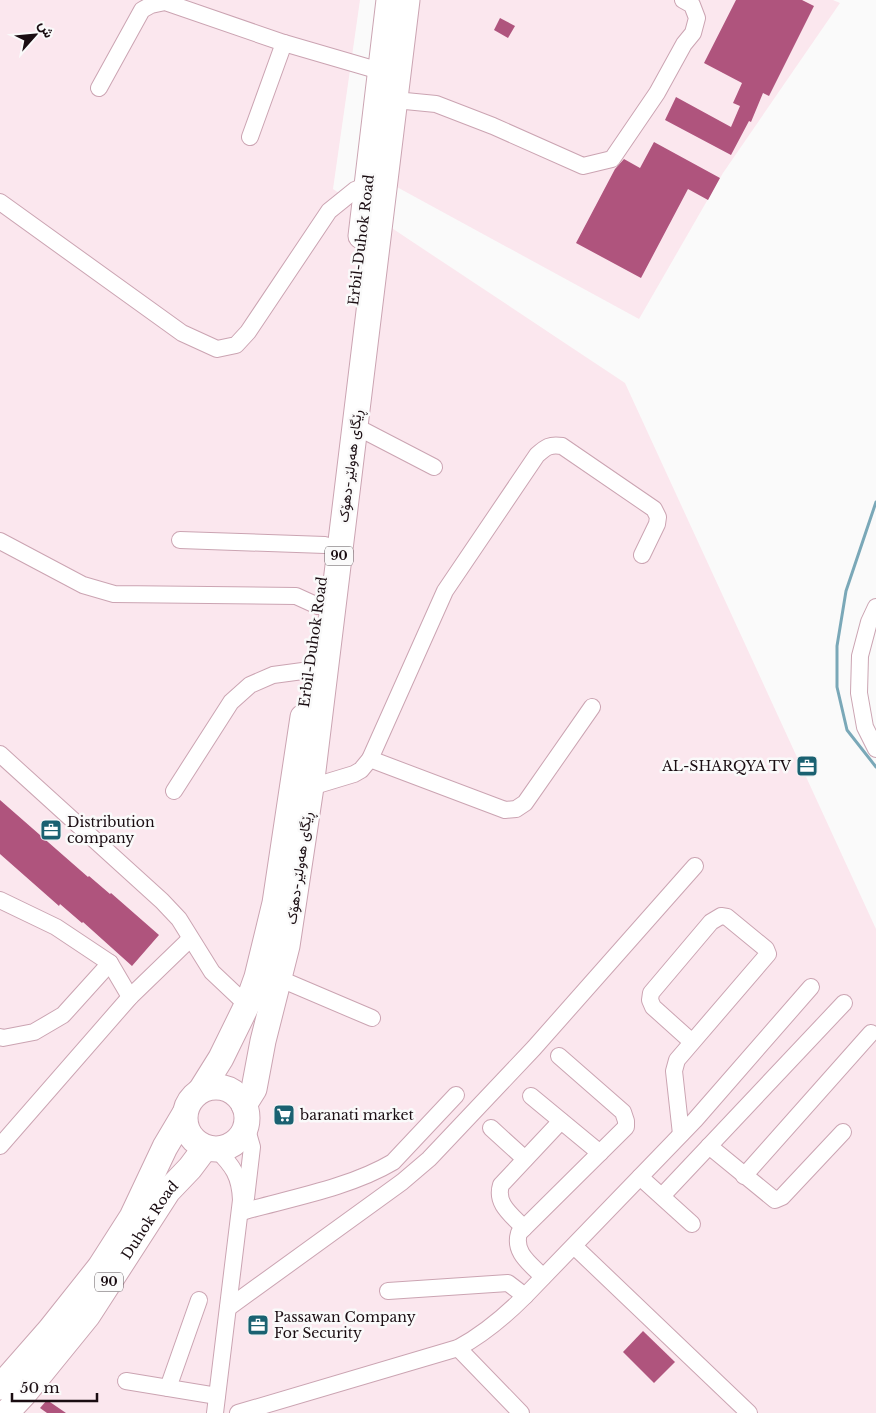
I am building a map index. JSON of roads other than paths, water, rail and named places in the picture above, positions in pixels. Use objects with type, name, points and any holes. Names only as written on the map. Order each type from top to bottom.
[{"type":"highway","name":"ڕێگای هەولێر-دهۆک","points":[[245,1115],[254,1089],[262,1041],[287,946],[311,787],[395,100],[391,1]]},
{"type":"highway","name":"Erbil-Duhok Road","points":[[201,1090],[221,1058],[247,1005],[257,976],[275,903],[310,670],[380,71],[391,1]]},
{"type":"highway","points":[[201,1090],[210,1087],[226,1088],[239,1097],[245,1115]]},
{"type":"highway","name":"90","points":[[184,1115],[192,1097],[201,1090]]},
{"type":"highway","points":[[184,1115],[185,1126],[189,1135],[196,1143],[211,1148]]},
{"type":"highway","name":"Duhok Road","points":[[0,1387],[50,1330],[100,1267],[132,1217],[162,1153],[184,1115]]},
{"type":"highway","name":"90","points":[[211,1148],[226,1148],[235,1143],[242,1135],[245,1115]]},
{"type":"highway","name":"Duhok Road","points":[[6,1413],[23,1395],[88,1314],[168,1191],[211,1148]]},
{"type":"street","points":[[395,100],[436,104],[493,126],[583,166],[612,159],[657,93],[684,44],[693,33],[697,18],[692,5],[683,0]]},
{"type":"street","points":[[99,88],[142,10],[151,5],[165,2],[284,42],[380,71]]},
{"type":"street","points":[[250,137],[284,42]]},
{"type":"street","points":[[0,202],[182,333],[218,349],[236,345],[248,332],[329,211],[355,190],[367,185]]},
{"type":"street","points":[[355,426],[434,467]]},
{"type":"street","points":[[311,787],[354,774],[362,770],[370,759],[444,591],[537,455],[545,447],[552,444],[562,446],[654,509],[658,517],[657,524],[642,554]]},
{"type":"street","points":[[180,540],[325,545]]},
{"type":"street","points":[[0,541],[83,584],[114,594],[296,596],[318,606]]},
{"type":"street","points":[[876,607],[860,656],[860,693],[865,727],[876,749]]},
{"type":"street","points":[[174,791],[231,702],[250,685],[273,675],[310,670]]},
{"type":"street","points":[[370,759],[505,810],[516,809],[525,803],[592,707]]},
{"type":"street","points":[[0,754],[162,901],[179,919],[212,972],[247,1005]]},
{"type":"street","points":[[228,1308],[402,1182],[429,1159],[534,1048],[695,866]]},
{"type":"street","points":[[0,900],[56,927],[110,963],[130,996]]},
{"type":"street","points":[[681,1134],[674,1071],[677,1060],[768,954],[766,949],[727,917],[721,916],[711,922],[651,993],[650,1000],[654,1007],[692,1042]]},
{"type":"street","points":[[0,1146],[130,996],[190,939]]},
{"type":"street","points":[[0,1037],[34,1032],[63,1015],[110,963]]},
{"type":"street","points":[[278,978],[372,1018]]},
{"type":"street","points":[[238,1413],[458,1348],[487,1331],[525,1296],[681,1134],[812,987]]},
{"type":"street","points":[[662,1196],[844,1003]]},
{"type":"street","points":[[744,1176],[871,1033]]},
{"type":"street","points":[[543,1277],[518,1250],[516,1241],[519,1233],[626,1127],[623,1112],[559,1056]]},
{"type":"street","points":[[245,1211],[333,1186],[381,1169],[393,1162],[456,1096]]},
{"type":"street","points":[[531,1096],[600,1153]]},
{"type":"street","points":[[237,1244],[245,1211],[252,1147],[245,1115]]},
{"type":"street","points":[[524,1228],[501,1202],[498,1194],[501,1185],[561,1121]]},
{"type":"street","points":[[491,1128],[525,1159]]},
{"type":"street","points":[[709,1146],[775,1200],[782,1197],[843,1132]]},
{"type":"street","points":[[211,1148],[232,1165],[240,1185],[241,1200],[215,1413]]},
{"type":"street","points":[[640,1176],[692,1224]]},
{"type":"street","points":[[574,1246],[748,1413]]},
{"type":"street","points":[[388,1291],[508,1283],[525,1296]]},
{"type":"street","points":[[168,1388],[199,1300]]},
{"type":"street","points":[[458,1348],[521,1413]]},
{"type":"street","points":[[126,1381],[217,1396]]},
{"type":"waterway","points":[[876,502],[846,591],[837,646],[837,687],[847,730],[876,767]]},
{"type":"place","name":"AL-SHARQYA TV","points":[[807,766]]},
{"type":"place","name":"Distribution company","points":[[51,830]]},
{"type":"place","name":"baranati market","points":[[284,1115]]},
{"type":"place","name":"Passawan Company For Security","points":[[258,1325]]}]
